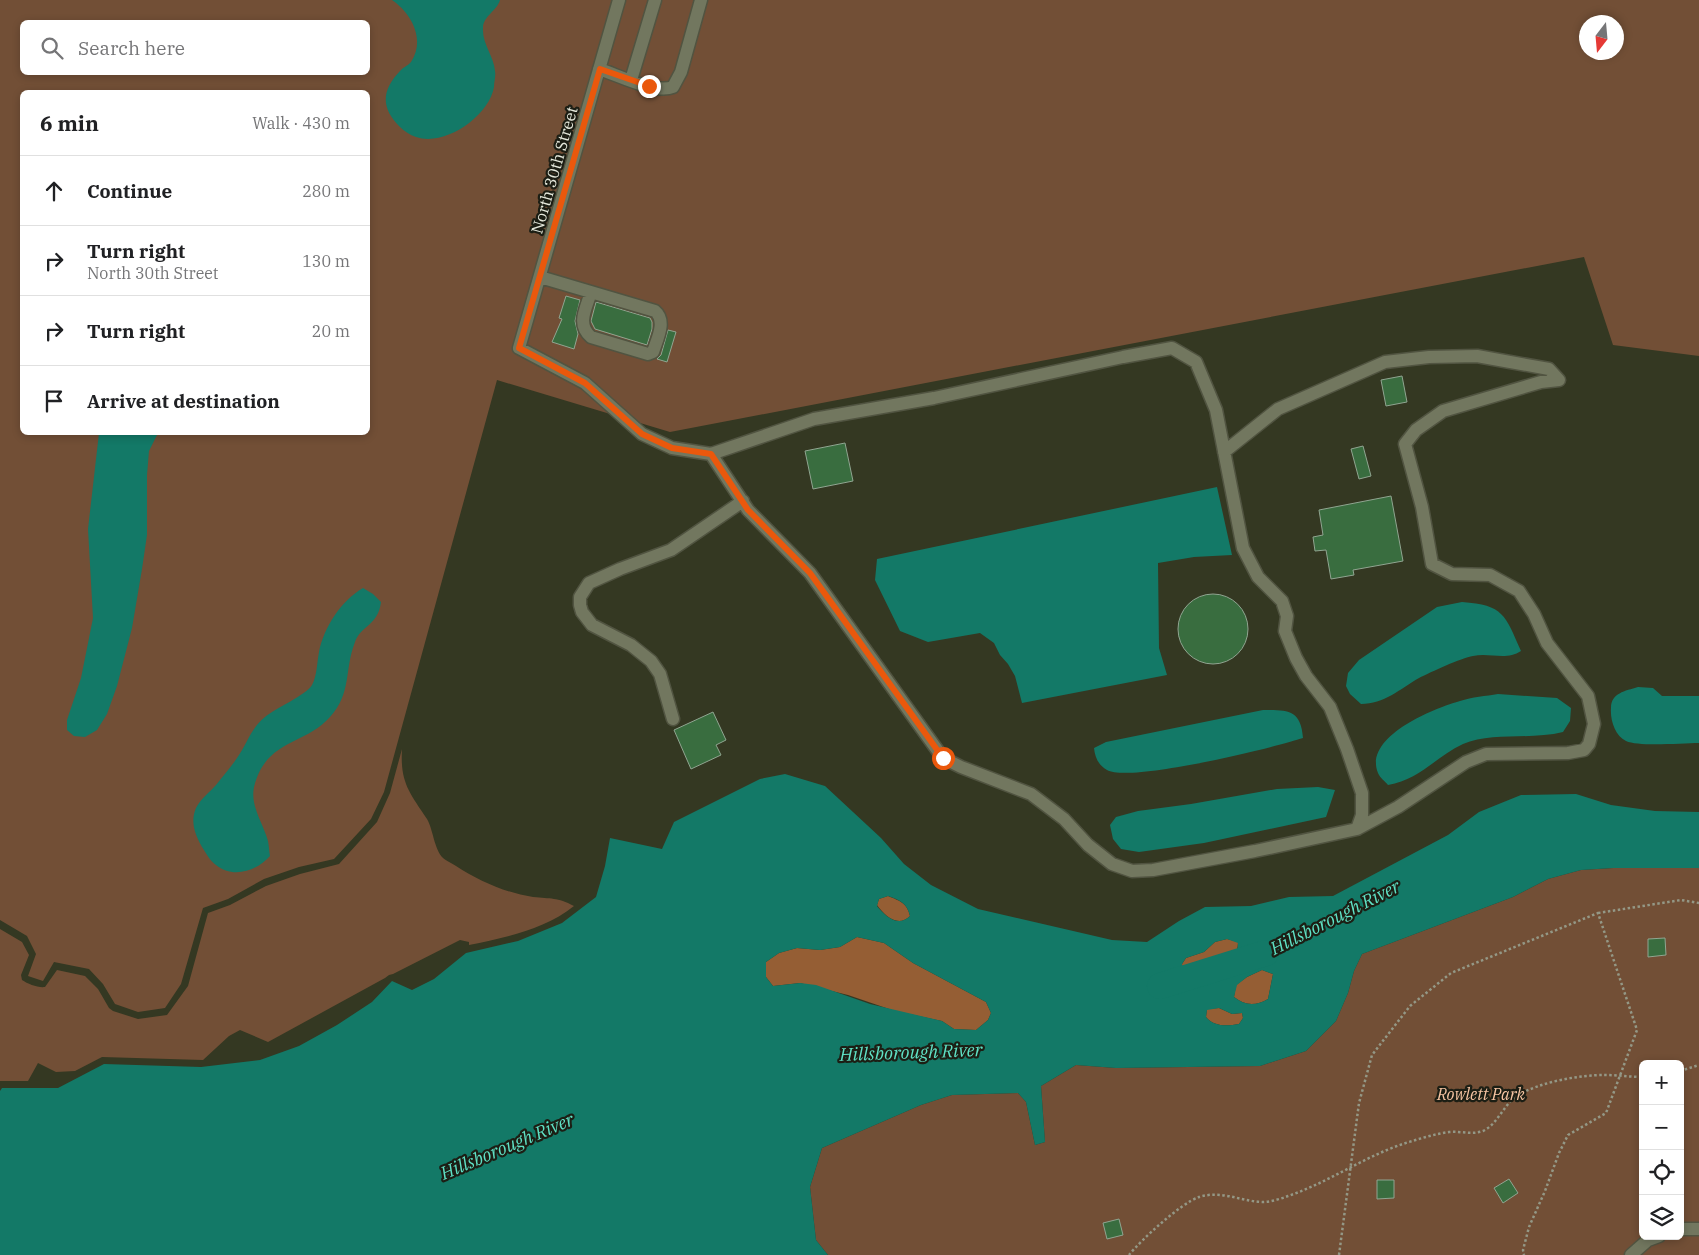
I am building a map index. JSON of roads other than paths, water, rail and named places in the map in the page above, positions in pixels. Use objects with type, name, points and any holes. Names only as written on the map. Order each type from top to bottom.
[{"type":"street","name":"North 30th Street","points":[[619,0],[519,348],[585,383],[642,434],[672,448],[711,454]]},
{"type":"street","points":[[631,80],[655,0]]},
{"type":"street","points":[[600,69],[649,86],[666,89],[673,87],[681,72],[701,0]]},
{"type":"street","points":[[540,278],[590,292],[655,311],[659,314],[662,322],[653,352],[648,354],[591,337],[584,331],[582,322],[590,292]]},
{"type":"street","points":[[1224,452],[1278,409],[1385,362],[1429,357],[1477,356],[1549,369],[1559,380],[1541,382],[1443,411],[1416,430],[1405,444],[1422,507],[1432,564],[1452,574],[1490,575],[1519,591],[1534,614],[1547,643],[1588,696],[1594,724],[1589,744],[1584,750],[1568,753],[1486,754],[1466,762],[1398,807],[1357,829],[1255,852],[1154,870],[1132,872],[1112,864],[1088,845],[1064,819],[1031,794],[961,767],[943,758],[810,573],[748,510],[711,454],[814,419],[934,398],[1172,348],[1196,362],[1216,410],[1224,452],[1243,548],[1258,576],[1282,601],[1287,616],[1285,631],[1296,658],[1306,676],[1330,707],[1347,749],[1362,793],[1362,815],[1357,829]]},
{"type":"street","points":[[673,718],[660,674],[651,661],[631,645],[592,625],[582,612],[580,597],[589,583],[671,550],[742,501]]},
{"type":"street","points":[[1684,1229],[1699,1229]]},
{"type":"street","points":[[1631,1255],[1648,1240]]},
{"type":"water","points":[[392,0],[500,0],[485,20],[483,28],[484,39],[493,60],[495,73],[494,87],[484,108],[464,127],[440,137],[427,139],[416,137],[402,128],[389,113],[386,99],[389,86],[401,70],[411,62],[417,44],[417,36],[410,19],[399,5]]},
{"type":"water","points":[[99,435],[157,435],[149,451],[147,535],[132,628],[117,686],[107,714],[97,730],[85,737],[74,736],[67,730],[67,720],[81,678],[93,618],[88,529]]},
{"type":"water","points":[[1217,487],[1232,555],[1194,557],[1158,563],[1159,648],[1167,675],[1022,703],[1015,676],[994,643],[980,633],[928,642],[900,631],[875,580],[877,559]]},
{"type":"water","points":[[363,588],[381,602],[377,616],[361,632],[355,642],[342,699],[330,717],[320,726],[276,751],[267,760],[260,771],[254,787],[255,808],[268,841],[270,856],[252,869],[230,872],[223,869],[210,859],[197,837],[193,823],[196,808],[232,765],[260,721],[309,689],[314,681],[321,643],[329,624],[341,607]]},
{"type":"water","points":[[1462,602],[1476,603],[1495,609],[1506,620],[1521,651],[1503,656],[1479,655],[1461,659],[1419,678],[1392,695],[1377,701],[1361,704],[1350,694],[1346,686],[1348,673],[1359,660],[1437,607]]},
{"type":"water","points":[[1638,687],[1653,688],[1662,696],[1699,696],[1699,743],[1640,744],[1622,739],[1616,732],[1612,722],[1613,699],[1620,693]]},
{"type":"water","points":[[1498,694],[1557,698],[1571,708],[1570,721],[1563,732],[1538,736],[1474,740],[1454,749],[1418,773],[1399,782],[1388,785],[1380,776],[1376,760],[1381,748],[1390,736],[1404,726],[1419,717],[1448,705],[1469,698]]},
{"type":"water","points":[[1263,710],[1286,711],[1296,716],[1302,728],[1303,738],[1202,763],[1143,772],[1121,773],[1107,770],[1099,763],[1095,755],[1094,748],[1106,742]]},
{"type":"water","points":[[785,774],[825,786],[881,838],[904,864],[931,885],[978,909],[1112,940],[1147,942],[1205,907],[1251,906],[1289,897],[1333,896],[1448,835],[1479,812],[1521,795],[1576,794],[1611,805],[1655,811],[1699,812],[1699,868],[1581,870],[1548,879],[1513,897],[1362,954],[1336,1021],[1306,1051],[1260,1066],[1116,1068],[1076,1065],[1041,1086],[1045,1142],[1035,1145],[1026,1102],[1018,1093],[952,1095],[921,1105],[822,1148],[810,1187],[816,1240],[828,1255],[0,1255],[0,1091],[2,1088],[58,1088],[104,1064],[201,1067],[260,1060],[299,1046],[337,1025],[372,1002],[392,981],[412,990],[434,979],[466,953],[518,941],[562,923],[596,897],[605,866],[610,838],[662,849],[674,822],[760,779]],"holes":[[[888,896],[899,901],[905,905],[910,916],[901,921],[892,919],[877,906],[879,899]],[[857,937],[884,943],[913,963],[986,1002],[991,1013],[988,1020],[976,1030],[954,1029],[942,1021],[870,1004],[816,985],[800,983],[773,986],[766,977],[766,962],[779,953],[797,948],[820,950],[840,947]],[[1227,939],[1238,943],[1236,953],[1227,967],[1220,972],[1211,974],[1202,975],[1183,972],[1182,964],[1186,958],[1204,952],[1215,942]],[[1262,970],[1273,974],[1268,999],[1259,1003],[1246,1003],[1234,997],[1237,985],[1247,977]],[[1219,1008],[1232,1014],[1242,1013],[1243,1018],[1239,1024],[1225,1025],[1213,1023],[1206,1017],[1207,1010]]]},
{"type":"water","points":[[1318,787],[1335,790],[1326,817],[1204,843],[1139,852],[1121,849],[1113,839],[1110,825],[1116,817],[1138,811],[1277,789]]},
{"type":"waterway","name":"Hillsborough River","points":[[1160,986],[1266,953]]},
{"type":"park label","name":"Rowlett Park","points":[[1481,1094]]}]
